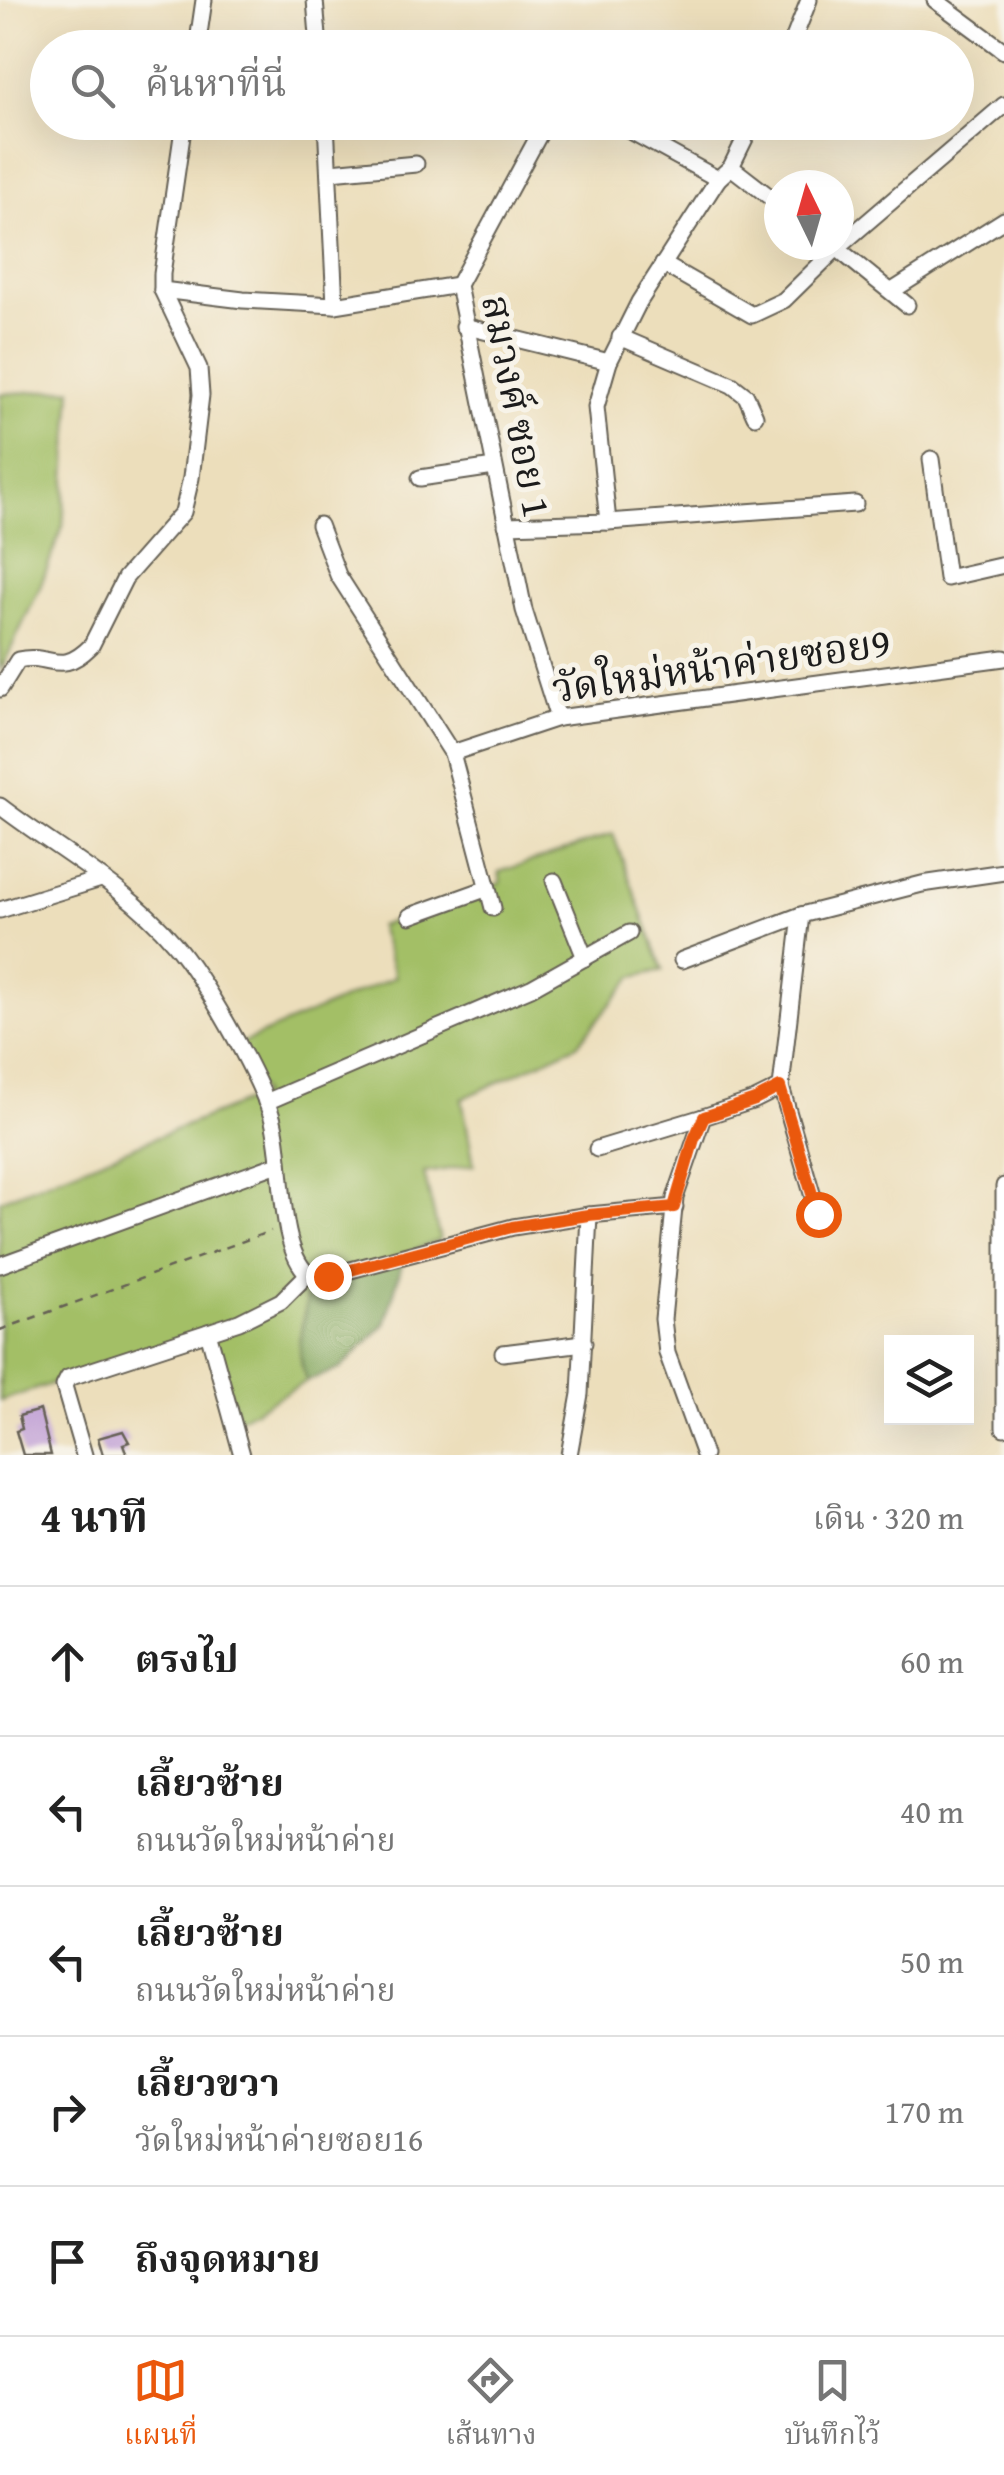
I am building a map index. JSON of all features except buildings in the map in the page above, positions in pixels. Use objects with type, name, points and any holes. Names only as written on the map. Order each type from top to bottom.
[{"type":"street","points":[[199,30],[204,0]]},
{"type":"street","points":[[315,0],[318,30]]},
{"type":"street","points":[[797,30],[808,0]]},
{"type":"street","points":[[935,0],[1004,51]]},
{"type":"street","points":[[974,130],[1004,105]]},
{"type":"street","points":[[0,689],[18,660],[66,664],[91,646],[125,578],[182,512],[201,396],[199,368],[162,290],[164,246],[181,140]]},
{"type":"street","points":[[328,140],[336,305]]},
{"type":"street","name":"สมวงศ์ ซอย 1","points":[[536,140],[458,285],[524,610],[558,718]]},
{"type":"street","points":[[655,140],[718,179]]},
{"type":"street","points":[[608,522],[596,407],[609,362],[664,264],[718,179],[730,167],[744,140]]},
{"type":"street","points":[[854,230],[962,140]]},
{"type":"street","points":[[331,172],[416,164]]},
{"type":"street","points":[[730,167],[764,193]]},
{"type":"street","points":[[892,291],[1004,220]]},
{"type":"street","points":[[664,264],[752,315],[784,300],[822,260]]},
{"type":"street","points":[[853,260],[906,305]]},
{"type":"street","points":[[162,290],[243,300],[336,305],[458,285]]},
{"type":"street","points":[[464,326],[609,362]]},
{"type":"street","points":[[620,337],[732,385],[746,396],[755,416]]},
{"type":"street","points":[[931,458],[947,578],[1004,565]]},
{"type":"street","points":[[420,478],[494,467]]},
{"type":"street","points":[[506,525],[608,522],[855,504]]},
{"type":"street","points":[[319,526],[338,575],[452,754],[493,908]]},
{"type":"street","name":"วัดใหม่หน้าค่ายซอย9","points":[[452,754],[558,718],[1004,658]]},
{"type":"street","points":[[0,806],[101,879],[174,942],[234,1039],[266,1102],[295,1258],[308,1274],[328,1276],[512,1227],[674,1207]]},
{"type":"street","points":[[682,960],[801,915],[922,884],[1004,872]]},
{"type":"street","points":[[0,910],[101,879]]},
{"type":"street","points":[[554,880],[585,958]]},
{"type":"street","points":[[410,916],[488,888]]},
{"type":"street","points":[[801,915],[780,1087],[818,1214]]},
{"type":"street","points":[[266,1102],[515,995],[628,933]]},
{"type":"street","points":[[597,1149],[755,1100],[780,1087]]},
{"type":"street","points":[[704,1117],[674,1207],[662,1319],[667,1353],[704,1455]]},
{"type":"street","points":[[0,1265],[278,1164]]},
{"type":"street","points":[[1003,1187],[1004,1428]]},
{"type":"street","points":[[569,1455],[584,1344],[588,1215]]},
{"type":"street","points":[[84,1455],[64,1386],[68,1378],[239,1322],[281,1301],[308,1274]]},
{"type":"street","points":[[208,1332],[242,1455]]},
{"type":"street","points":[[503,1352],[584,1344]]},
{"type":"path","points":[[0,1330],[288,1225]]},
{"type":"green space","points":[[72,389],[63,526],[40,587],[0,672],[0,394]]},
{"type":"green space","points":[[613,834],[663,970],[633,977],[577,1045],[462,1099],[474,1165],[424,1173],[440,1240],[309,1292],[300,1348],[307,1381],[239,1419],[207,1332],[0,1401],[0,1200],[262,1095],[237,1045],[395,977],[379,926],[501,883],[499,872]]},
{"type":"green space","points":[[402,1264],[385,1324],[340,1369],[307,1381],[300,1352],[308,1274]]},
{"type":"route","points":[[328,1276],[512,1227],[674,1207],[704,1117],[780,1087],[818,1214]]}]
